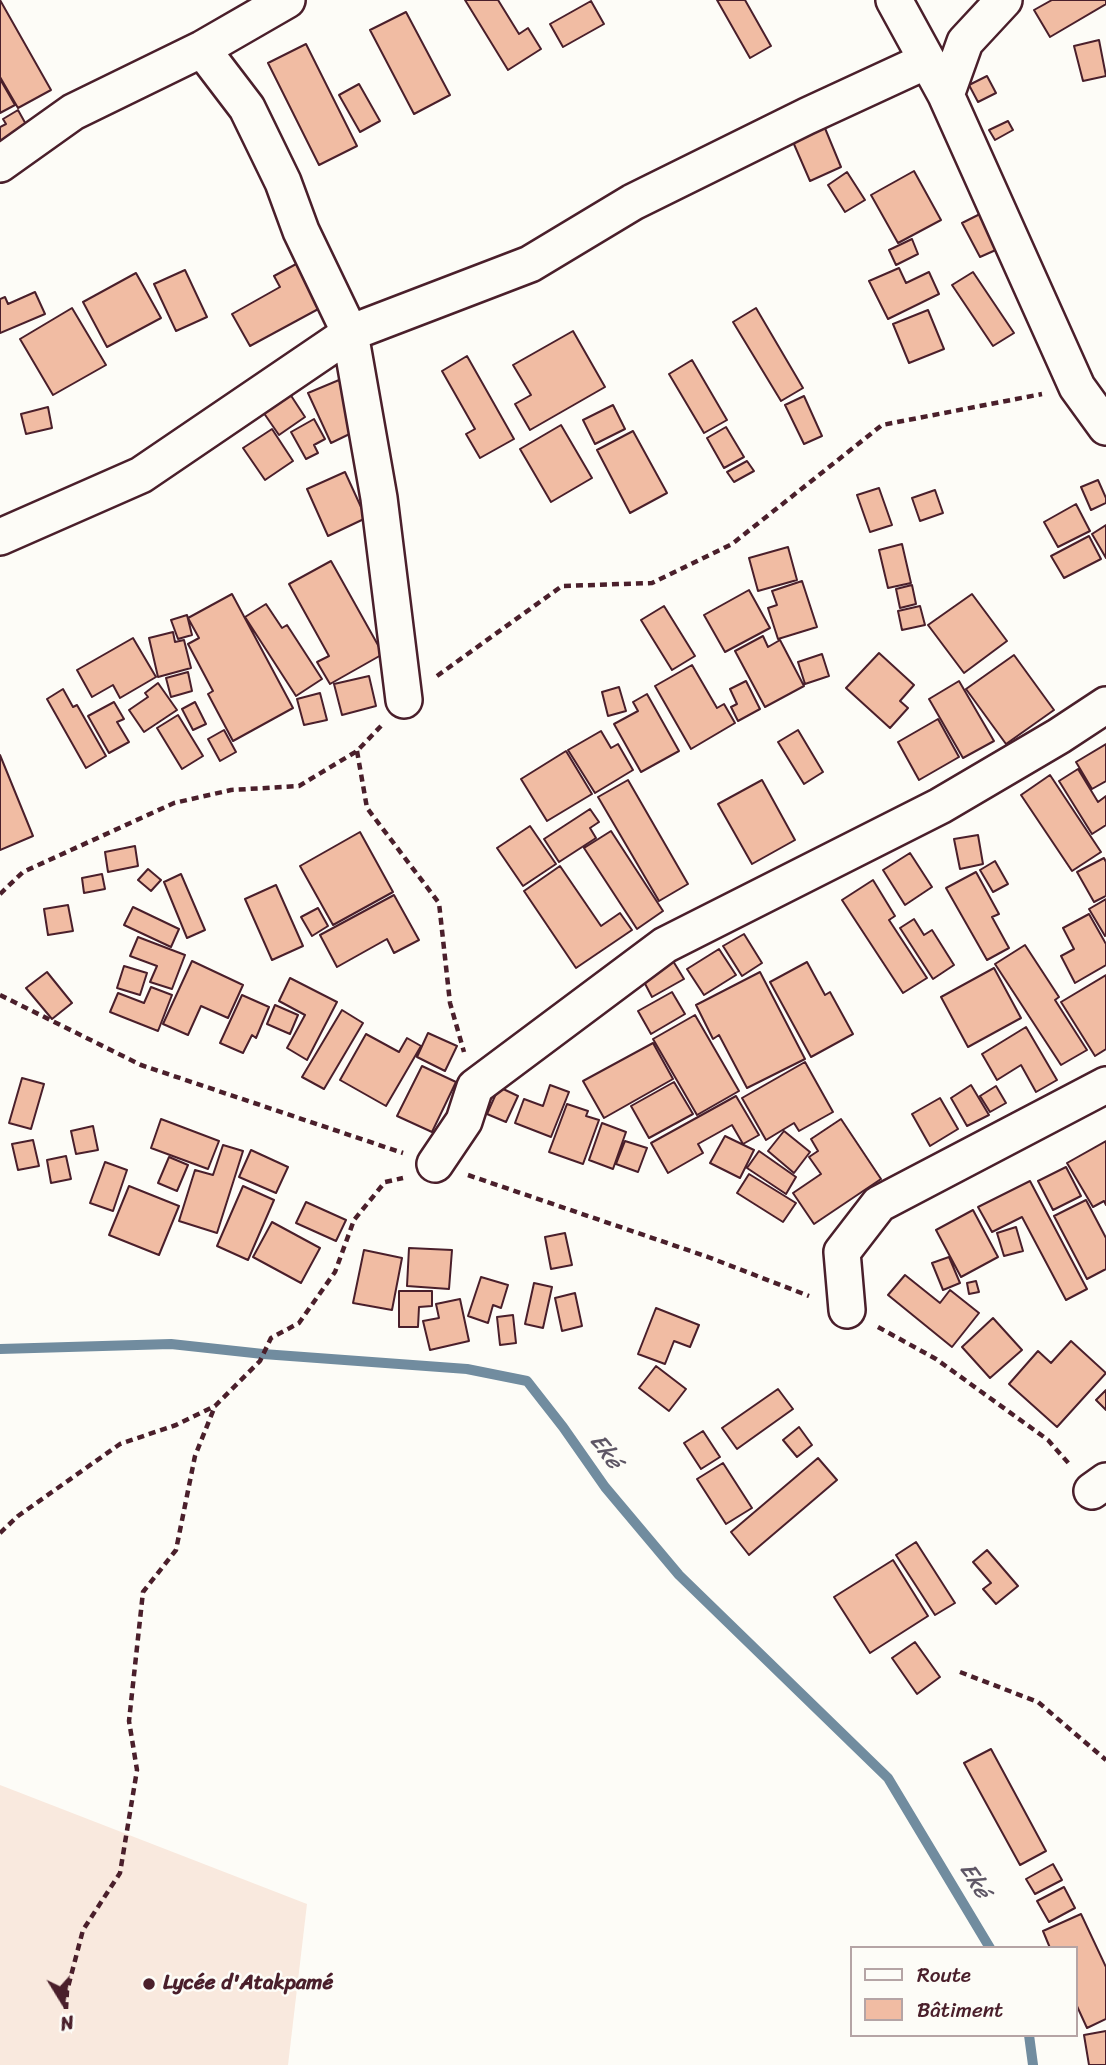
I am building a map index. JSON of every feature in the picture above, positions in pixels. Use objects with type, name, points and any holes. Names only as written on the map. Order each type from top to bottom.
[{"type":"street","points":[[0,164],[73,112],[202,50],[287,0]]},
{"type":"street","points":[[894,0],[946,95],[1077,387],[1106,427]]},
{"type":"street","points":[[946,95],[965,42],[1004,0]]},
{"type":"street","points":[[202,50],[247,108],[350,333],[379,498],[404,700]]},
{"type":"street","points":[[0,537],[141,475],[350,333],[530,264],[633,202],[926,61]]},
{"type":"street","points":[[435,1164],[464,1121],[475,1087],[665,945],[940,806],[1106,705]]},
{"type":"street","points":[[847,1310],[842,1252],[879,1205],[1106,1085]]},
{"type":"path","points":[[0,894],[23,873],[174,803],[231,790],[299,786],[357,751],[404,700],[562,586],[652,583],[732,544],[882,425],[1077,387]]},
{"type":"path","points":[[357,751],[367,808],[439,903],[450,1003],[475,1087]]},
{"type":"path","points":[[0,995],[141,1065],[708,1257],[847,1310],[936,1359],[1048,1440],[1099,1486]]},
{"type":"path","points":[[0,1533],[18,1516],[120,1444],[176,1425],[215,1406],[260,1361],[271,1338],[299,1323],[335,1272],[354,1220],[385,1182],[418,1174],[435,1164]]},
{"type":"path","points":[[66,2009],[67,1991],[83,1930],[120,1873],[138,1770],[129,1721],[143,1592],[176,1550],[195,1456],[215,1406]]},
{"type":"path","points":[[960,1672],[1038,1702],[1106,1760]]},
{"type":"shaded area","name":"Lycée d'Atakpamé","points":[[0,1785],[307,1904],[288,2065],[0,2065]]},
{"type":"building","points":[[0,0],[51,90],[18,108],[0,77]]},
{"type":"building","points":[[465,0],[498,0],[519,34],[528,28],[541,49],[508,70]]},
{"type":"building","points":[[717,0],[745,0],[771,46],[750,58]]},
{"type":"building","points":[[1052,0],[1106,0],[1106,4],[1050,37],[1034,10]]},
{"type":"building","points":[[591,1],[604,24],[563,47],[550,24]]},
{"type":"building","points":[[406,12],[450,95],[414,114],[370,30]]},
{"type":"building","points":[[1099,40],[1106,76],[1083,81],[1074,46]]},
{"type":"building","points":[[306,44],[357,146],[319,165],[268,63]]},
{"type":"building","points":[[987,76],[996,93],[978,102],[969,85]]},
{"type":"building","points":[[0,79],[15,105],[0,113]]},
{"type":"building","points":[[359,84],[380,121],[360,132],[339,95]]},
{"type":"building","points":[[18,110],[28,128],[0,144],[0,127],[6,124],[3,119]]},
{"type":"building","points":[[822,121],[841,167],[810,181],[790,135]]},
{"type":"building","points":[[1008,121],[1013,130],[995,140],[989,130]]},
{"type":"building","points":[[914,171],[941,220],[898,243],[871,195]]},
{"type":"building","points":[[847,172],[865,200],[845,212],[828,185]]},
{"type":"building","points":[[980,214],[998,249],[980,257],[962,223]]},
{"type":"building","points":[[912,239],[918,254],[896,265],[889,250]]},
{"type":"building","points":[[298,263],[322,307],[250,346],[232,314],[280,287],[274,276]]},
{"type":"building","points":[[899,268],[906,283],[929,272],[939,294],[888,319],[869,281]]},
{"type":"building","points":[[185,270],[207,317],[176,331],[154,284]]},
{"type":"building","points":[[973,272],[1014,333],[993,346],[952,285]]},
{"type":"building","points":[[136,273],[161,318],[107,347],[83,302]]},
{"type":"building","points":[[35,292],[45,314],[0,333],[0,299],[5,297],[8,304]]},
{"type":"building","points":[[72,308],[106,365],[53,395],[20,339]]},
{"type":"building","points":[[756,308],[803,388],[781,401],[733,322]]},
{"type":"building","points":[[928,310],[944,349],[909,363],[893,324]]},
{"type":"building","points":[[573,331],[605,387],[530,430],[515,404],[531,395],[513,365]]},
{"type":"building","points":[[467,356],[514,439],[480,458],[466,434],[475,429],[442,371]]},
{"type":"building","points":[[692,360],[727,420],[704,433],[669,374]]},
{"type":"building","points":[[339,380],[362,428],[331,443],[308,393]]},
{"type":"building","points":[[288,391],[305,417],[279,435],[261,409]]},
{"type":"building","points":[[804,396],[822,436],[804,444],[785,405]]},
{"type":"building","points":[[613,405],[625,429],[595,444],[583,420]]},
{"type":"building","points":[[48,407],[52,428],[26,434],[21,414]]},
{"type":"building","points":[[314,419],[325,439],[314,445],[318,453],[306,459],[291,432]]},
{"type":"building","points":[[561,425],[592,478],[551,502],[520,449]]},
{"type":"building","points":[[726,427],[744,457],[724,468],[707,438]]},
{"type":"building","points":[[272,429],[293,461],[265,480],[243,448]]},
{"type":"building","points":[[633,431],[667,493],[630,513],[597,450]]},
{"type":"building","points":[[747,461],[754,471],[734,482],[727,472]]},
{"type":"building","points":[[345,472],[366,518],[328,536],[307,489]]},
{"type":"building","points":[[1098,480],[1106,503],[1091,510],[1081,487]]},
{"type":"building","points":[[879,488],[892,525],[870,532],[857,495]]},
{"type":"building","points":[[935,490],[943,513],[920,521],[912,498]]},
{"type":"building","points":[[1076,504],[1090,531],[1058,547],[1044,522]]},
{"type":"building","points":[[1106,525],[1106,558],[1092,534]]},
{"type":"building","points":[[1089,536],[1101,559],[1064,578],[1051,556]]},
{"type":"building","points":[[902,544],[911,583],[888,588],[879,550]]},
{"type":"building","points":[[788,547],[797,580],[758,591],[749,558]]},
{"type":"building","points":[[331,561],[383,654],[330,684],[317,662],[329,656],[289,584]]},
{"type":"building","points":[[802,581],[817,627],[778,639],[768,608],[777,605],[772,591]]},
{"type":"building","points":[[912,585],[916,604],[900,608],[896,589]]},
{"type":"building","points":[[749,590],[770,628],[725,652],[704,615]]},
{"type":"building","points":[[232,594],[293,708],[233,741],[208,694],[213,691],[188,644],[199,638],[188,618]]},
{"type":"building","points":[[972,594],[1007,641],[964,673],[928,625]]},
{"type":"building","points":[[266,604],[282,628],[287,625],[322,679],[296,696],[245,617]]},
{"type":"building","points":[[664,606],[695,656],[672,670],[641,620]]},
{"type":"building","points":[[920,606],[925,625],[902,630],[898,611]]},
{"type":"building","points":[[187,615],[192,635],[178,639],[171,620]]},
{"type":"building","points":[[173,632],[175,642],[184,640],[191,668],[158,677],[149,638]]},
{"type":"building","points":[[763,636],[768,647],[780,640],[804,686],[765,707],[735,651]]},
{"type":"building","points":[[133,638],[156,677],[120,698],[113,685],[92,697],[77,670]]},
{"type":"building","points":[[879,653],[914,685],[900,701],[908,708],[890,728],[846,688]]},
{"type":"building","points":[[822,654],[829,676],[805,684],[798,662]]},
{"type":"building","points":[[1014,655],[1054,710],[1006,744],[966,689]]},
{"type":"building","points":[[692,665],[717,708],[724,704],[735,723],[691,749],[655,686]]},
{"type":"building","points":[[188,672],[192,691],[171,697],[166,678]]},
{"type":"building","points":[[369,676],[376,706],[342,715],[334,684]]},
{"type":"building","points":[[746,681],[760,709],[738,721],[731,707],[737,704],[730,689]]},
{"type":"building","points":[[959,681],[994,741],[963,758],[929,699]]},
{"type":"building","points":[[158,683],[177,710],[144,732],[129,710],[148,697],[145,693]]},
{"type":"building","points":[[619,687],[626,711],[608,716],[602,692]]},
{"type":"building","points":[[63,689],[73,707],[77,705],[106,756],[86,768],[47,699]]},
{"type":"building","points":[[320,693],[327,720],[304,725],[297,699]]},
{"type":"building","points":[[647,694],[679,751],[641,772],[614,724],[638,711],[633,702]]},
{"type":"building","points":[[114,702],[124,719],[117,722],[129,742],[109,753],[88,716]]},
{"type":"building","points":[[195,702],[206,724],[193,730],[182,709]]},
{"type":"building","points":[[178,715],[203,756],[182,769],[157,728]]},
{"type":"building","points":[[938,719],[959,757],[919,780],[898,742]]},
{"type":"building","points":[[224,730],[236,752],[220,761],[208,739]]},
{"type":"building","points":[[798,730],[823,772],[804,784],[778,742]]},
{"type":"building","points":[[601,731],[611,748],[618,744],[633,770],[595,793],[568,750]]},
{"type":"building","points":[[1106,744],[1106,781],[1092,789],[1076,762]]},
{"type":"building","points":[[566,751],[592,794],[547,821],[521,779]]},
{"type":"building","points":[[0,755],[33,836],[0,850]]},
{"type":"building","points":[[1078,769],[1098,802],[1106,796],[1106,825],[1092,834],[1059,781]]},
{"type":"building","points":[[1050,775],[1101,852],[1072,871],[1021,795]]},
{"type":"building","points":[[628,780],[688,884],[659,901],[598,797]]},
{"type":"building","points":[[762,780],[795,840],[752,864],[718,804]]},
{"type":"building","points":[[590,809],[599,822],[590,828],[596,838],[559,862],[544,839]]},
{"type":"building","points":[[530,826],[556,864],[523,886],[497,848]]},
{"type":"building","points":[[611,831],[663,911],[637,929],[584,848]]},
{"type":"building","points":[[360,832],[393,892],[333,925],[300,866]]},
{"type":"building","points":[[978,835],[983,864],[960,869],[954,839]]},
{"type":"building","points":[[135,846],[138,866],[108,872],[105,852]]},
{"type":"building","points":[[910,853],[932,887],[905,905],[883,870]]},
{"type":"building","points":[[1104,858],[1106,896],[1094,902],[1077,872]]},
{"type":"building","points":[[995,861],[1008,884],[993,892],[980,870]]},
{"type":"building","points":[[560,866],[601,926],[620,913],[632,930],[576,968],[524,891]]},
{"type":"building","points":[[148,869],[161,880],[151,891],[138,880]]},
{"type":"building","points":[[976,872],[999,914],[992,917],[1009,948],[987,960],[946,888]]},
{"type":"building","points":[[102,874],[105,889],[84,893],[82,878]]},
{"type":"building","points":[[181,874],[205,930],[187,938],[164,882]]},
{"type":"building","points":[[873,880],[895,916],[889,920],[927,978],[903,993],[842,900]]},
{"type":"building","points":[[276,885],[303,946],[272,960],[245,899]]},
{"type":"building","points":[[394,895],[419,940],[394,953],[387,939],[337,967],[320,935]]},
{"type":"building","points":[[1106,899],[1106,935],[1105,936],[1089,909]]},
{"type":"building","points":[[68,905],[73,931],[48,935],[44,909]]},
{"type":"building","points":[[133,907],[179,929],[171,947],[124,925]]},
{"type":"building","points":[[318,908],[328,926],[312,936],[301,917]]},
{"type":"building","points":[[1089,914],[1106,944],[1106,965],[1075,983],[1061,956],[1074,949],[1063,928]]},
{"type":"building","points":[[914,919],[924,935],[932,930],[954,965],[933,979],[900,928]]},
{"type":"building","points":[[744,934],[762,963],[742,976],[723,946]]},
{"type":"building","points":[[138,937],[185,955],[172,989],[150,982],[157,966],[130,956]]},
{"type":"building","points":[[1025,945],[1059,997],[1055,1000],[1087,1050],[1061,1065],[995,964]]},
{"type":"building","points":[[719,949],[736,975],[704,995],[687,969]]},
{"type":"building","points":[[192,961],[243,985],[228,1018],[201,1006],[188,1035],[163,1024]]},
{"type":"building","points":[[673,961],[684,979],[652,997],[642,978]]},
{"type":"building","points":[[807,962],[825,995],[830,992],[853,1034],[811,1057],[770,982]]},
{"type":"building","points":[[124,966],[147,973],[140,995],[117,988]]},
{"type":"building","points":[[994,968],[1021,1018],[968,1047],[941,997]]},
{"type":"building","points":[[47,972],[72,1003],[52,1019],[26,988]]},
{"type":"building","points":[[760,972],[805,1059],[747,1088],[719,1035],[713,1039],[696,1005]]},
{"type":"building","points":[[1106,975],[1106,1049],[1095,1056],[1061,1002]]},
{"type":"building","points":[[290,978],[337,1002],[307,1060],[287,1048],[305,1015],[279,1001]]},
{"type":"building","points":[[151,987],[172,995],[158,1031],[110,1012],[118,993],[144,1003]]},
{"type":"building","points":[[672,992],[685,1014],[651,1034],[638,1011]]},
{"type":"building","points":[[242,995],[269,1007],[256,1038],[252,1035],[243,1053],[220,1043]]},
{"type":"building","points":[[275,1005],[298,1015],[290,1034],[267,1024]]},
{"type":"building","points":[[342,1010],[363,1023],[324,1089],[302,1077]]},
{"type":"building","points":[[695,1015],[739,1091],[697,1115],[653,1039]]},
{"type":"building","points":[[1026,1027],[1057,1080],[1036,1092],[1021,1065],[997,1080],[982,1054]]},
{"type":"building","points":[[428,1033],[457,1046],[445,1071],[417,1057]]},
{"type":"building","points":[[366,1034],[399,1052],[407,1038],[421,1046],[386,1106],[340,1080]]},
{"type":"building","points":[[653,1043],[673,1079],[604,1118],[583,1081]]},
{"type":"building","points":[[805,1062],[833,1112],[799,1131],[794,1123],[766,1140],[742,1098]]},
{"type":"building","points":[[422,1066],[456,1082],[432,1132],[397,1116]]},
{"type":"building","points":[[22,1078],[44,1084],[31,1129],[9,1123]]},
{"type":"building","points":[[674,1082],[693,1114],[649,1138],[631,1106]]},
{"type":"building","points":[[550,1085],[569,1092],[551,1137],[515,1123],[524,1099],[543,1106]]},
{"type":"building","points":[[971,1085],[989,1115],[967,1126],[951,1098]]},
{"type":"building","points":[[996,1086],[1006,1103],[990,1112],[980,1096]]},
{"type":"building","points":[[499,1087],[518,1096],[506,1122],[487,1114]]},
{"type":"building","points":[[736,1096],[759,1135],[743,1144],[732,1125],[698,1144],[703,1153],[668,1173],[651,1143]]},
{"type":"building","points":[[940,1098],[958,1129],[930,1146],[912,1114]]},
{"type":"building","points":[[567,1104],[588,1111],[586,1116],[599,1120],[583,1164],[549,1152]]},
{"type":"building","points":[[161,1119],[219,1141],[208,1169],[151,1148]]},
{"type":"building","points":[[841,1119],[881,1179],[814,1224],[793,1193],[821,1174],[809,1157],[818,1151],[811,1139]]},
{"type":"building","points":[[602,1123],[626,1132],[613,1169],[589,1160]]},
{"type":"building","points":[[93,1126],[98,1150],[76,1154],[71,1131]]},
{"type":"building","points":[[784,1131],[810,1152],[794,1173],[768,1151]]},
{"type":"building","points":[[725,1136],[754,1150],[740,1178],[710,1163]]},
{"type":"building","points":[[33,1140],[39,1166],[18,1170],[12,1144]]},
{"type":"building","points":[[625,1141],[647,1148],[638,1172],[616,1164]]},
{"type":"building","points":[[1106,1141],[1106,1205],[1104,1201],[1093,1207],[1067,1163]]},
{"type":"building","points":[[223,1145],[243,1151],[217,1233],[179,1221],[195,1170],[213,1175]]},
{"type":"building","points":[[251,1150],[288,1167],[276,1193],[239,1177]]},
{"type":"building","points":[[759,1151],[796,1177],[786,1194],[747,1168]]},
{"type":"building","points":[[66,1156],[71,1179],[51,1183],[47,1160]]},
{"type":"building","points":[[169,1157],[188,1165],[177,1191],[158,1183]]},
{"type":"building","points":[[105,1162],[127,1170],[113,1211],[90,1203]]},
{"type":"building","points":[[1066,1167],[1081,1196],[1053,1210],[1038,1181]]},
{"type":"building","points":[[749,1174],[796,1203],[783,1222],[737,1193]]},
{"type":"building","points":[[1030,1181],[1087,1289],[1066,1300],[1022,1217],[992,1232],[978,1207]]},
{"type":"building","points":[[129,1186],[179,1206],[159,1255],[109,1235]]},
{"type":"building","points":[[243,1186],[274,1200],[248,1260],[217,1246]]},
{"type":"building","points":[[1086,1200],[1106,1238],[1106,1269],[1087,1279],[1054,1216]]},
{"type":"building","points":[[306,1202],[346,1220],[336,1241],[296,1223]]},
{"type":"building","points":[[973,1210],[998,1257],[961,1277],[936,1230]]},
{"type":"building","points":[[272,1222],[320,1248],[301,1283],[253,1257]]},
{"type":"building","points":[[1016,1227],[1023,1251],[1004,1256],[997,1233]]},
{"type":"building","points":[[565,1233],[572,1265],[551,1269],[545,1237]]},
{"type":"building","points":[[409,1248],[452,1250],[449,1289],[407,1286]]},
{"type":"building","points":[[364,1250],[402,1258],[392,1310],[353,1303]]},
{"type":"building","points":[[949,1257],[960,1283],[943,1290],[932,1263]]},
{"type":"building","points":[[905,1275],[940,1303],[950,1290],[979,1313],[952,1347],[888,1295]]},
{"type":"building","points":[[481,1277],[508,1285],[501,1308],[493,1305],[488,1323],[468,1316]]},
{"type":"building","points":[[976,1281],[979,1292],[969,1294],[967,1283]]},
{"type":"building","points":[[534,1283],[552,1287],[543,1328],[525,1324]]},
{"type":"building","points":[[399,1291],[432,1291],[432,1306],[419,1307],[418,1327],[399,1327]]},
{"type":"building","points":[[575,1293],[582,1326],[562,1331],[555,1298]]},
{"type":"building","points":[[460,1299],[469,1341],[430,1350],[423,1321],[439,1318],[436,1304]]},
{"type":"building","points":[[656,1308],[699,1325],[690,1347],[674,1341],[665,1364],[638,1354]]},
{"type":"building","points":[[513,1315],[516,1343],[500,1345],[497,1317]]},
{"type":"building","points":[[993,1318],[1022,1350],[990,1378],[962,1347]]},
{"type":"building","points":[[1071,1341],[1106,1373],[1057,1427],[1009,1384],[1038,1351],[1051,1363]]},
{"type":"building","points":[[656,1366],[686,1389],[669,1411],[639,1388]]},
{"type":"building","points":[[778,1389],[793,1409],[737,1449],[722,1428]]},
{"type":"building","points":[[1106,1390],[1106,1410],[1096,1400]]},
{"type":"building","points":[[799,1427],[812,1445],[797,1457],[783,1440]]},
{"type":"building","points":[[703,1431],[720,1457],[701,1469],[684,1443]]},
{"type":"building","points":[[818,1458],[837,1480],[749,1555],[731,1532]]},
{"type":"building","points":[[723,1463],[752,1508],[726,1524],[697,1479]]},
{"type":"building","points":[[916,1542],[955,1603],[935,1615],[896,1555]]},
{"type":"building","points":[[987,1550],[1018,1586],[996,1604],[983,1589],[991,1583],[973,1562]]},
{"type":"building","points":[[893,1560],[928,1616],[870,1653],[834,1597]]},
{"type":"building","points":[[915,1642],[940,1677],[917,1694],[892,1658]]},
{"type":"building","points":[[991,1749],[1046,1851],[1020,1865],[964,1763]]},
{"type":"building","points":[[1053,1864],[1062,1880],[1035,1894],[1026,1879]]},
{"type":"building","points":[[1064,1887],[1075,1908],[1049,1922],[1037,1901]]},
{"type":"building","points":[[1081,1914],[1106,1967],[1106,2019],[1087,2028],[1078,2008],[1078,1946],[1049,1946],[1043,1931]]},
{"type":"building","points":[[1106,2031],[1106,2065],[1089,2065],[1084,2035]]},
{"type":"waterway","name":"Eké","points":[[0,1349],[171,1344],[263,1354],[467,1369],[527,1381],[605,1487],[679,1575],[888,1778],[989,1946]]},
{"type":"waterway","name":"Eké","points":[[1029,2037],[1033,2065]]},
{"type":"place","name":"Lycée d'Atakpamé","points":[[149,1984]]}]
